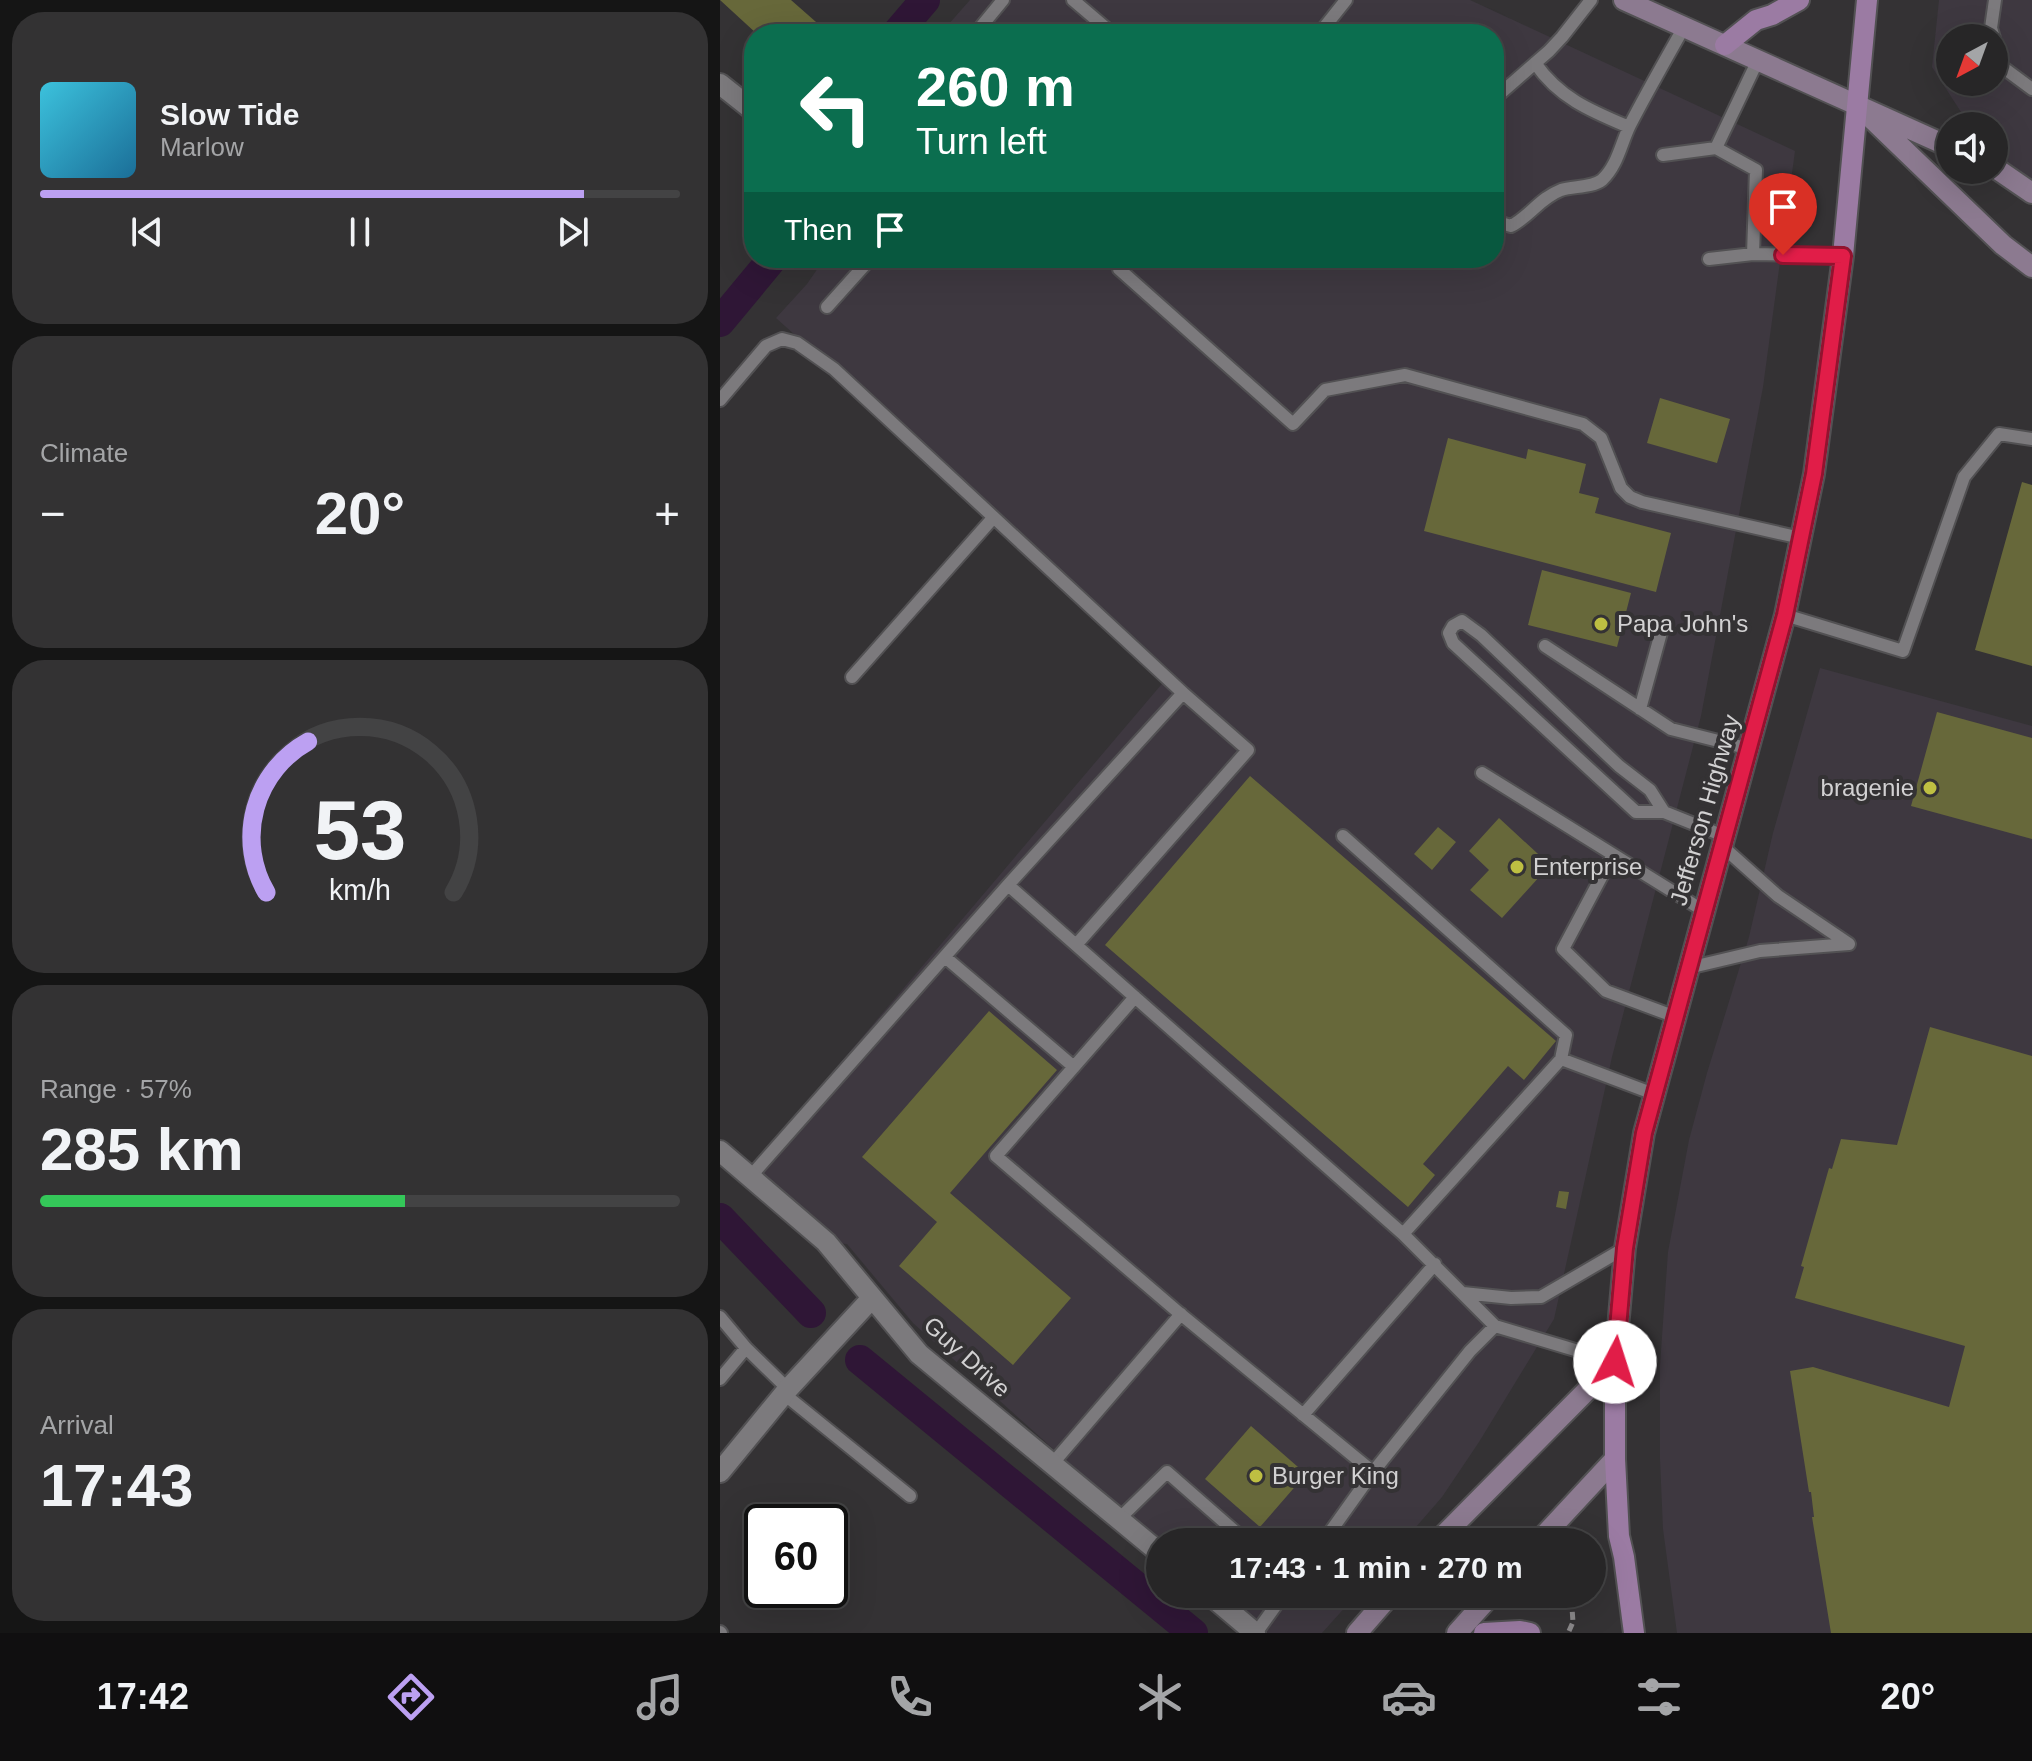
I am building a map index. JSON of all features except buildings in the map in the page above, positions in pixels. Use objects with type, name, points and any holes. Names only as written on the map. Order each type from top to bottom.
[{"type":"main road","points":[[1624,0],[1936,141]]},
{"type":"main road","points":[[1725,45],[1756,20],[1799,0]]},
{"type":"main road","name":"Jefferson Highway","points":[[1634,1633],[1619,1536],[1615,1459],[1615,1362],[1625,1248],[1644,1133],[1785,615],[1814,474],[1843,256],[1867,0]]},
{"type":"main road","points":[[1858,105],[2003,245],[2032,267]]},
{"type":"main road","points":[[2008,177],[2032,193]]},
{"type":"main road","points":[[1451,1528],[1615,1362]]},
{"type":"main road","points":[[1551,1528],[1615,1459]]},
{"type":"main road","points":[[1357,1633],[1379,1608]]},
{"type":"main road","points":[[1457,1633],[1479,1608]]},
{"type":"main road","points":[[1484,1633],[1530,1633]]},
{"type":"street","points":[[720,84],[744,103]]},
{"type":"street","name":"Guy Drive","points":[[720,1151],[826,1242],[919,1354],[1146,1541]]},
{"type":"street","points":[[720,1472],[786,1391],[872,1298]]},
{"type":"street","points":[[1226,1608],[1255,1633]]},
{"type":"lane","points":[[984,24],[1003,0]]},
{"type":"lane","points":[[1073,0],[1101,24]]},
{"type":"lane","points":[[1327,24],[1346,0]]},
{"type":"lane","points":[[1504,90],[1562,37],[1591,0]]},
{"type":"lane","points":[[1992,24],[1995,0]]},
{"type":"lane","points":[[1504,224],[1511,226],[1520,222],[1540,202],[1559,191],[1599,183],[1618,158],[1629,127],[1684,27]]},
{"type":"lane","points":[[1716,148],[1758,60]]},
{"type":"lane","points":[[1535,63],[1546,79],[1584,109],[1629,127]]},
{"type":"lane","points":[[2008,71],[2032,89]]},
{"type":"lane","points":[[1663,155],[1716,148],[1756,170],[1753,254]]},
{"type":"lane","points":[[1709,259],[1753,254],[1843,256]]},
{"type":"lane","points":[[827,307],[862,268]]},
{"type":"lane","points":[[1120,268],[1293,424],[1325,390],[1405,375],[1583,424],[1601,438],[1621,488],[1630,497],[1642,502],[1801,538]]},
{"type":"lane","points":[[720,400],[766,346],[782,339],[797,343],[834,369],[1248,750],[1076,945]]},
{"type":"lane","points":[[1785,615],[1903,651],[1964,477],[1999,434],[2032,439]]},
{"type":"lane","points":[[852,677],[993,518]]},
{"type":"lane","points":[[1664,812],[1650,790],[1619,766],[1481,635],[1462,621],[1453,626],[1449,633],[1453,643],[1636,812],[1664,812],[1723,841],[1778,896],[1849,944],[1760,951],[1688,968]]},
{"type":"lane","points":[[1640,709],[1662,629]]},
{"type":"lane","points":[[1545,646],[1671,729],[1750,749]]},
{"type":"lane","points":[[750,1177],[1008,885],[1183,693]]},
{"type":"lane","points":[[1482,773],[1704,911]]},
{"type":"lane","points":[[1343,836],[1566,1035],[1561,1059],[1403,1234]]},
{"type":"lane","points":[[1613,855],[1563,949],[1606,991],[1676,1017]]},
{"type":"lane","points":[[1008,885],[1403,1234],[1495,1326],[1615,1362]]},
{"type":"lane","points":[[945,957],[1074,1067]]},
{"type":"lane","points":[[1135,997],[996,1156],[1373,1472]]},
{"type":"lane","points":[[1561,1059],[1654,1094]]},
{"type":"lane","points":[[1463,1293],[1511,1298],[1541,1297],[1625,1248]]},
{"type":"lane","points":[[1303,1415],[1435,1264]]},
{"type":"lane","points":[[1053,1463],[1181,1314]]},
{"type":"lane","points":[[720,1317],[786,1391],[910,1496]]},
{"type":"lane","points":[[1333,1528],[1373,1472],[1470,1351],[1495,1326]]},
{"type":"lane","points":[[720,1379],[746,1348]]},
{"type":"lane","points":[[1119,1519],[1167,1472],[1231,1528]]},
{"type":"lane","points":[[1255,1633],[1274,1608]]},
{"type":"path","points":[[1569,1631],[1573,1622],[1572,1608]]},
{"type":"shaded area","points":[[970,0],[1470,0],[1795,151],[1763,387],[1701,716],[1612,1057],[1554,1319],[1479,1442],[1442,1497],[1415,1528],[1146,1528],[1146,1532],[913,1323],[847,1244],[826,1242],[746,1174],[1172,672],[776,318],[818,268],[1504,268],[1504,24],[949,24]]},
{"type":"shaded area","points":[[1939,0],[2032,0],[2032,197],[2008,177],[2008,112],[1961,112],[1951,96],[2008,96],[2008,24],[1936,24]]},
{"type":"shaded area","points":[[1936,29],[1936,73],[1932,67]]},
{"type":"shaded area","points":[[1820,668],[2032,726],[2032,1633],[1677,1633],[1663,1529],[1660,1459],[1660,1365],[1668,1252],[1689,1140],[1749,937],[1773,833]]},
{"type":"shaded area","points":[[1230,1608],[1344,1608],[1322,1633],[1258,1633]]},
{"type":"waterway","points":[[905,24],[925,0]]},
{"type":"waterway","points":[[720,322],[765,268]]},
{"type":"waterway","points":[[720,1218],[811,1313]]},
{"type":"waterway","points":[[860,1360],[1193,1633]]},
{"type":"place","name":"Papa John's","points":[[1601,624]]},
{"type":"place","name":"bragenie","points":[[1930,788]]},
{"type":"place","name":"Enterprise","points":[[1517,867]]},
{"type":"place","name":"Burger King","points":[[1256,1476]]},
{"type":"route","points":[[1615,1362],[1625,1248],[1644,1133],[1785,615],[1814,474],[1843,256],[1783,255]]}]
